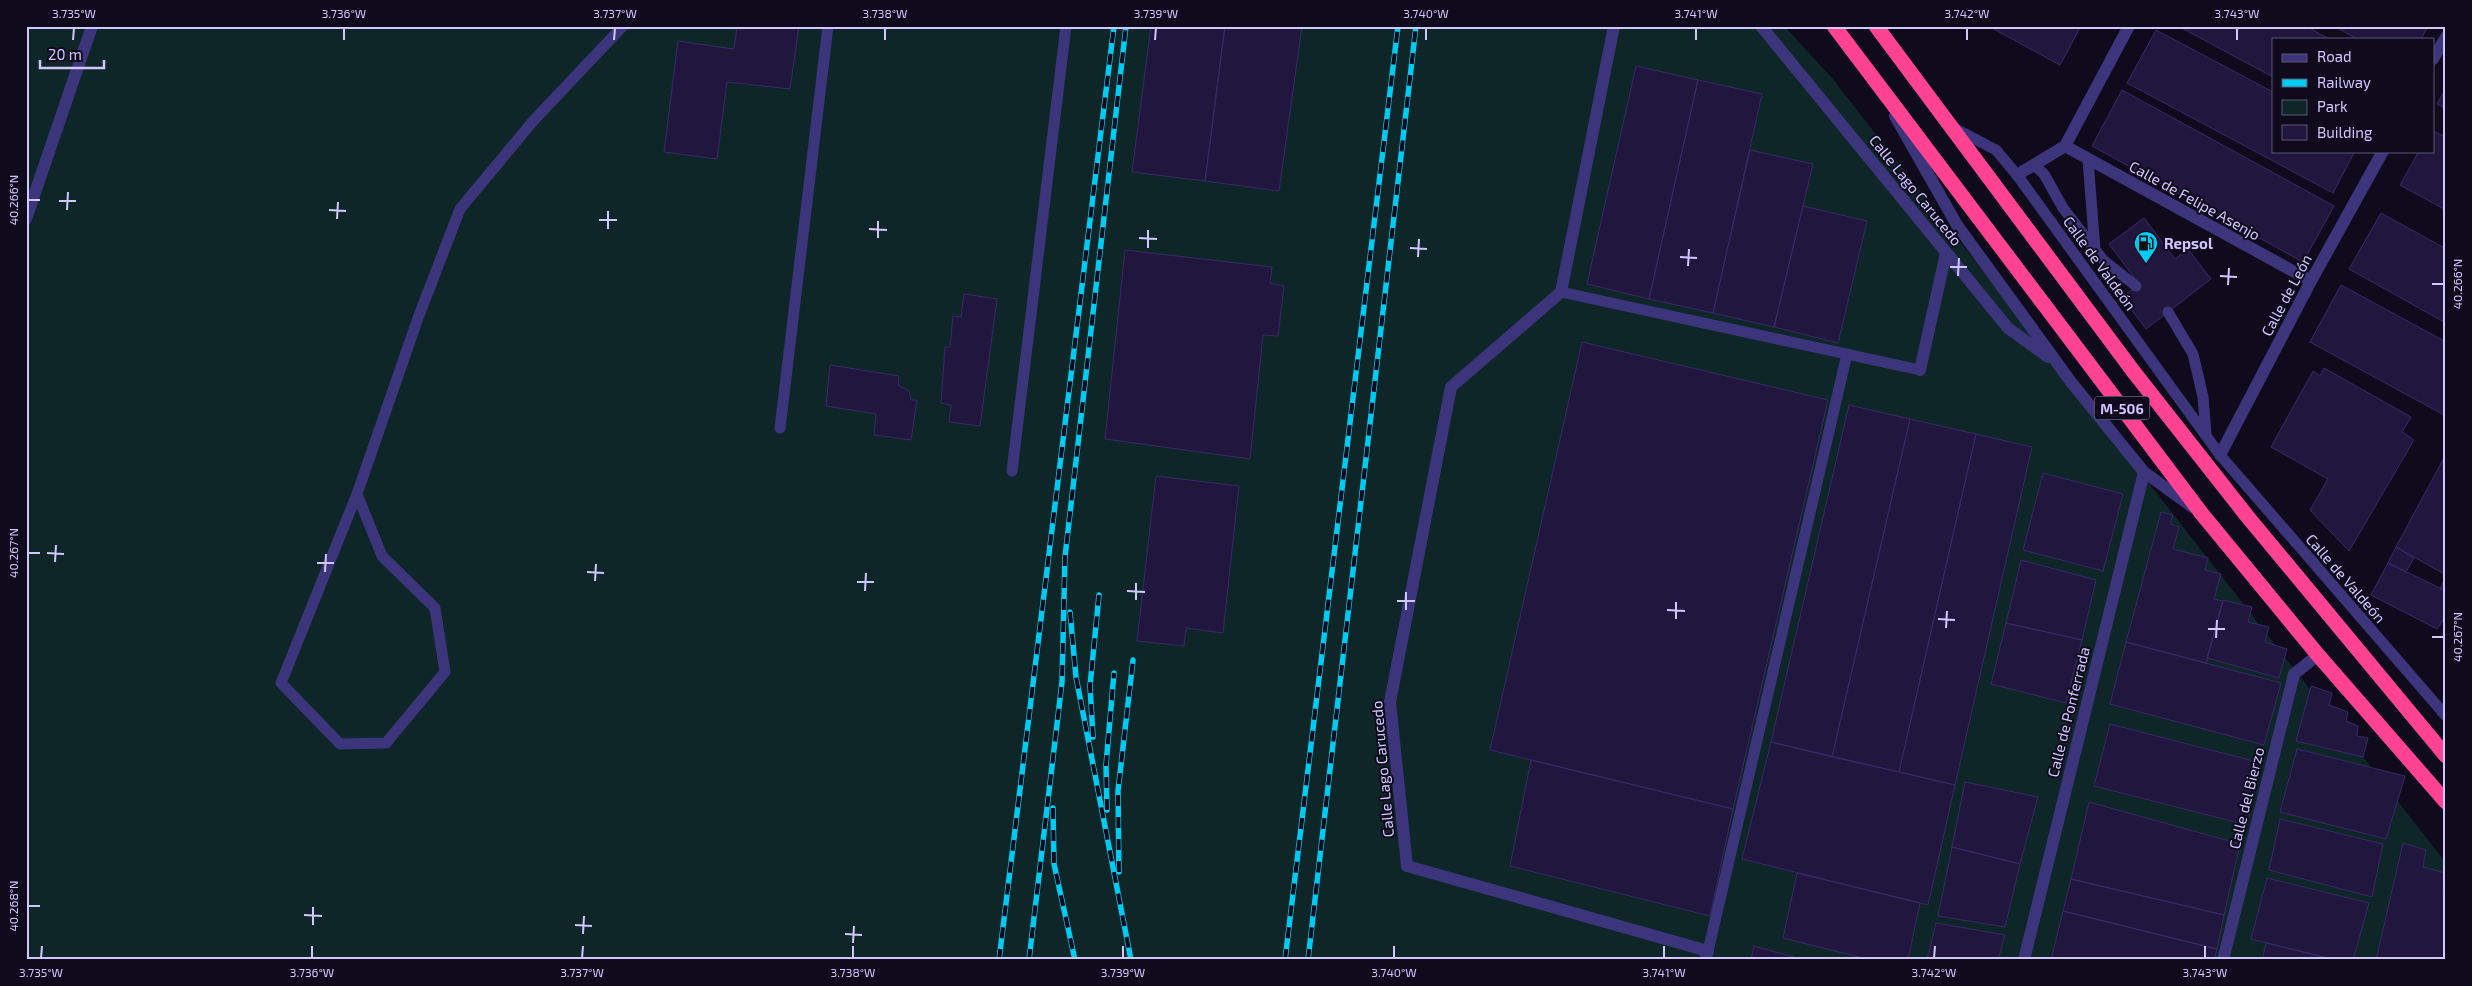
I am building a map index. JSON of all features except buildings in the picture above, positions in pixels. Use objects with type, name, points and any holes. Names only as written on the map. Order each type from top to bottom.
[{"type":"highway","name":"M-506","points":[[1834,26],[2202,514],[2318,655],[2446,802]]},
{"type":"highway","name":"M-506","points":[[1876,26],[2134,371],[2241,508],[2446,756]]},
{"type":"street","points":[[26,219],[92,26]]},
{"type":"street","points":[[1561,292],[1614,26]]},
{"type":"street","name":"Calle Lago Carucedo","points":[[1761,26],[2008,328],[2057,363]]},
{"type":"street","points":[[2017,175],[2065,146],[2130,26]]},
{"type":"street","points":[[2434,57],[2446,36]]},
{"type":"street","points":[[1869,70],[1957,225],[2057,363],[2144,472],[2202,514]]},
{"type":"street","name":"Calle de Felipe Asenjo","points":[[2065,146],[2311,282]]},
{"type":"street","name":"Calle de León","points":[[2220,455],[2381,152]]},
{"type":"street","points":[[1920,370],[1946,253]]},
{"type":"street","name":"Calle Lago Carucedo","points":[[1561,292],[1451,387],[1390,702],[1407,866],[1706,955]]},
{"type":"street","name":"Calle de Ponferrada","points":[[2024,960],[2144,472]]},
{"type":"street","name":"Calle del Bierzo","points":[[2223,960],[2294,674],[2318,655]]},
{"type":"lane","points":[[357,494],[382,556],[435,608],[445,672],[386,743],[340,744],[281,683],[357,494],[418,318],[460,209],[534,120],[623,26]]},
{"type":"lane","points":[[780,428],[828,26]]},
{"type":"lane","points":[[1012,471],[1066,26]]},
{"type":"lane","name":"Calle de Valdeón","points":[[1952,127],[1996,150],[2017,175],[2220,455],[2444,712]]},
{"type":"lane","name":"Calle de Valdeón","points":[[2088,160],[2095,250]]},
{"type":"lane","name":"Calle de Valdeón","points":[[2034,165],[2044,174],[2063,208],[2103,260],[2136,286]]},
{"type":"lane","points":[[1561,292],[1920,370]]},
{"type":"lane","points":[[2168,312],[2193,354],[2203,397],[2206,436]]},
{"type":"lane","points":[[1706,955],[1847,354]]},
{"type":"green space","points":[[26,26],[1784,26],[1832,78],[2446,863],[2446,960],[26,960]]},
{"type":"railway","points":[[999,960],[1114,26]]},
{"type":"railway","points":[[1029,960],[1062,682],[1065,557],[1126,26]]},
{"type":"railway","points":[[1285,960],[1398,26]]},
{"type":"railway","points":[[1308,960],[1416,26]]},
{"type":"railway","points":[[1093,737],[1090,686],[1099,595]]},
{"type":"railway","points":[[1070,612],[1076,677],[1131,960]]},
{"type":"railway","points":[[1119,872],[1118,791],[1133,660]]},
{"type":"railway","points":[[1107,810],[1106,765],[1114,673]]},
{"type":"railway","points":[[1053,808],[1054,864],[1075,960]]},
{"type":"place","name":"Repsol","points":[[2146,264]]}]
